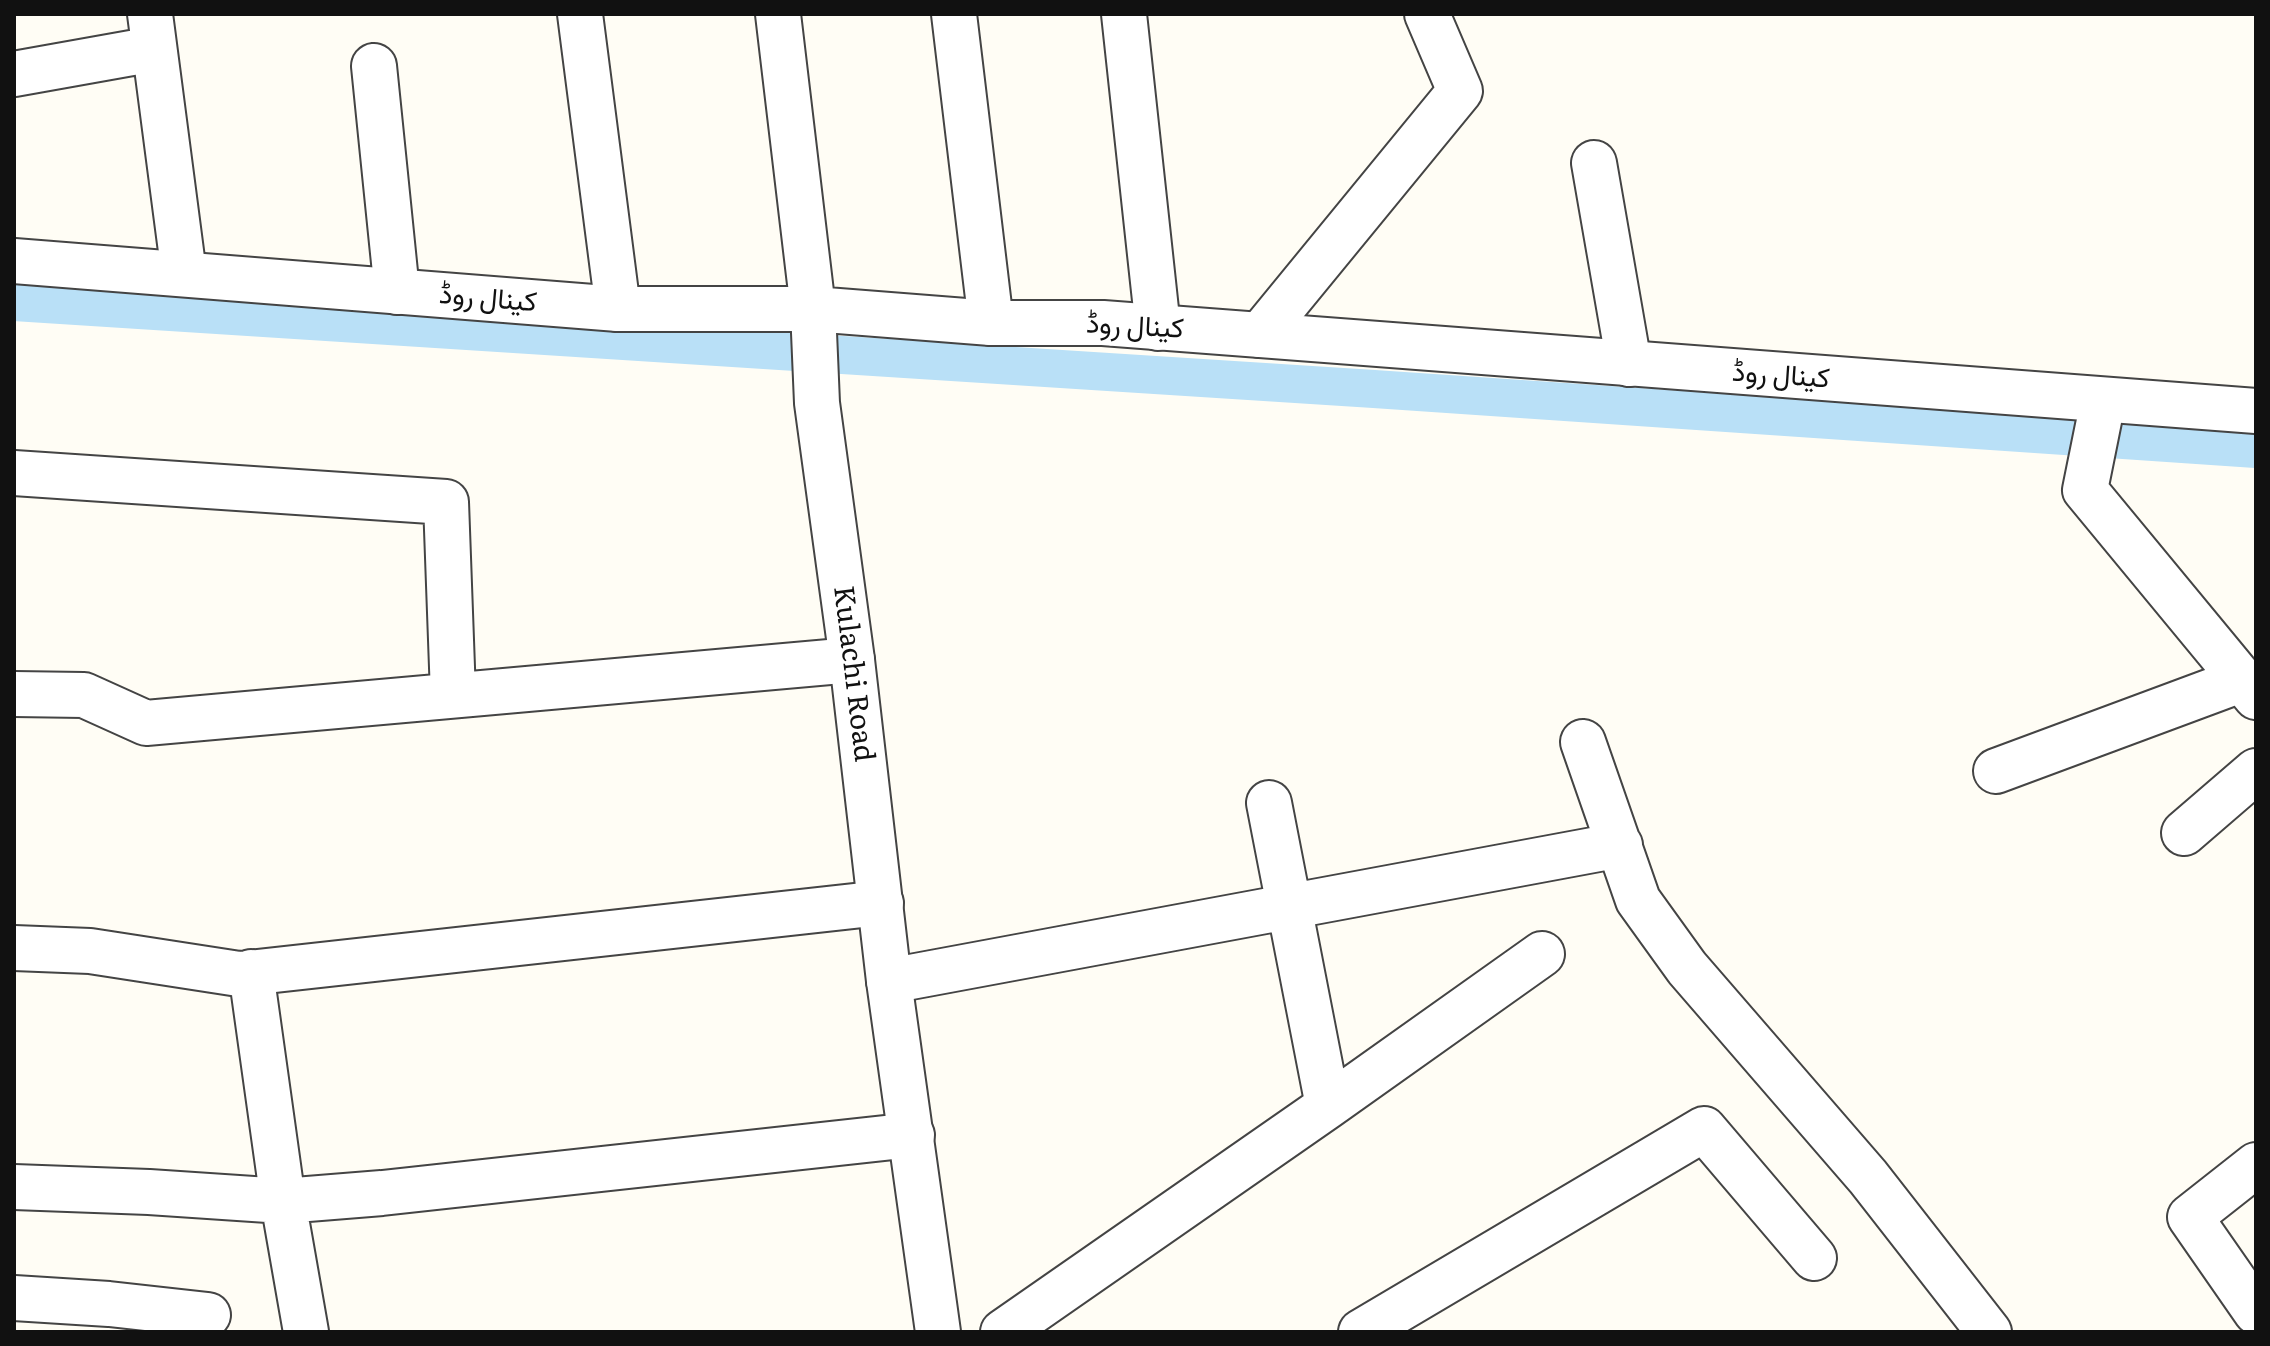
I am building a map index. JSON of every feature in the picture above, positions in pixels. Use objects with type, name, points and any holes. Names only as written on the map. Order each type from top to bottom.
[{"type":"street","points":[[580,14],[618,309]]},
{"type":"street","name":"Kulachi Road","points":[[778,14],[813,309],[817,403],[852,660],[889,981],[938,1332]]},
{"type":"street","points":[[954,14],[991,323]]},
{"type":"street","points":[[1124,14],[1158,328]]},
{"type":"street","points":[[1260,335],[1460,91],[1427,14]]},
{"type":"street","points":[[14,74],[152,32],[184,274]]},
{"type":"street","points":[[374,66],[397,292]]},
{"type":"street","points":[[1594,163],[1629,364]]},
{"type":"street","name":"کینال روڈ","points":[[15,259],[618,309],[813,309],[991,323],[1103,323],[2256,411]]},
{"type":"street","points":[[1996,771],[2249,689],[2085,490],[2103,401]]},
{"type":"street","points":[[14,473],[446,502],[453,695]]},
{"type":"street","points":[[14,694],[84,695],[146,723],[852,660]]},
{"type":"street","points":[[1583,742],[1638,900],[1687,968],[1868,1177],[1970,1326]]},
{"type":"street","points":[[2184,833],[2256,771]]},
{"type":"street","points":[[1269,803],[1328,1106]]},
{"type":"street","points":[[889,981],[1620,845]]},
{"type":"street","points":[[14,948],[90,951],[239,974],[881,903]]},
{"type":"street","points":[[1003,1332],[1542,954]]},
{"type":"street","points":[[251,972],[283,1201],[306,1332]]},
{"type":"street","points":[[1361,1332],[1704,1129],[1814,1258]]},
{"type":"street","points":[[14,1187],[283,1201],[397,1192],[912,1135]]},
{"type":"street","points":[[2256,1165],[2190,1217],[2256,1312]]},
{"type":"street","points":[[14,1298],[108,1318],[208,1315]]},
{"type":"waterway","points":[[14,302],[2256,449]]}]
